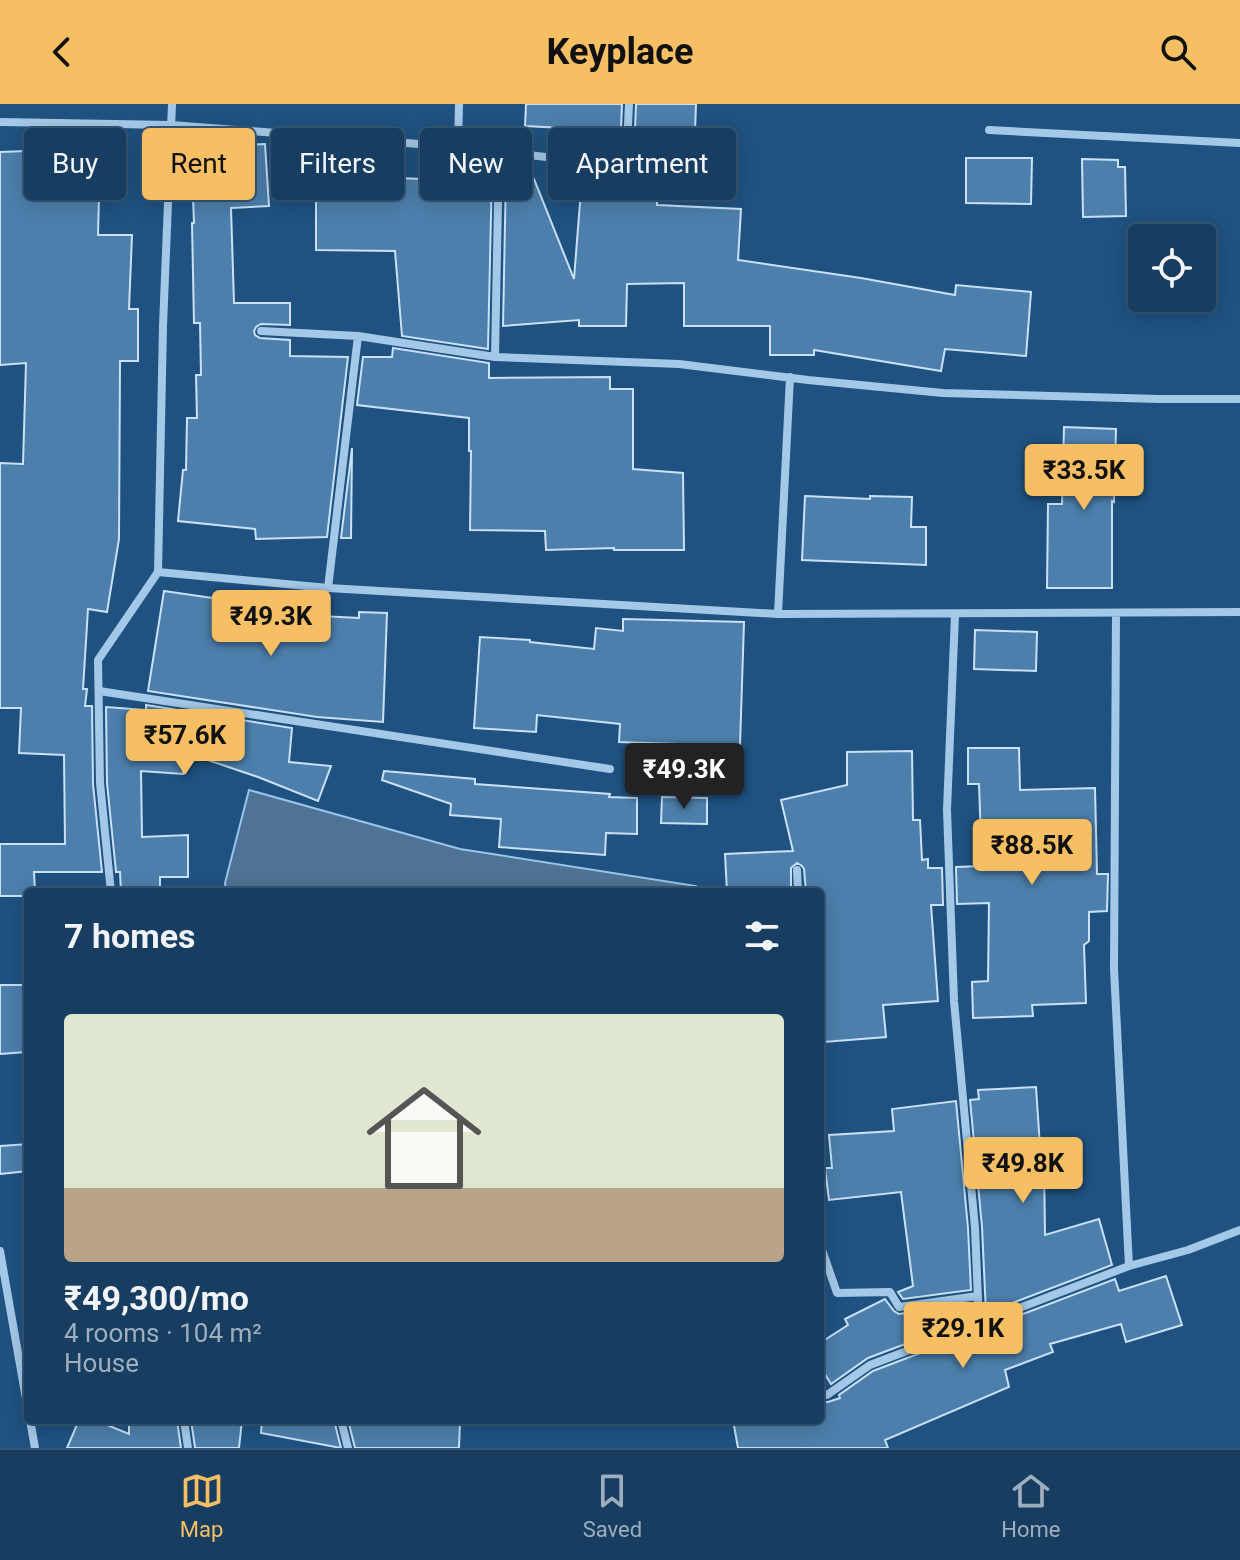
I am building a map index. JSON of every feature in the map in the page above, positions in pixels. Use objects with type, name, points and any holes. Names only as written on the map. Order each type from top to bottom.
[{"type":"street","points":[[111,888],[100,783],[98,660],[158,572],[172,104]]},
{"type":"street","points":[[458,128],[459,104]]},
{"type":"street","points":[[532,155],[626,166],[629,104]]},
{"type":"street","points":[[0,122],[171,125],[420,144]]},
{"type":"street","points":[[989,130],[1240,143]]},
{"type":"street","points":[[495,357],[498,200]]},
{"type":"street","points":[[261,331],[358,336],[495,357],[679,364],[943,393],[1240,399]]},
{"type":"street","points":[[328,588],[358,336]]},
{"type":"street","points":[[778,614],[790,377]]},
{"type":"street","points":[[158,572],[328,588],[778,614],[1240,612]]},
{"type":"street","points":[[1116,613],[1114,969],[1129,1266]]},
{"type":"street","points":[[955,615],[947,810],[954,1001],[975,1228],[979,1323]]},
{"type":"street","points":[[99,691],[610,769]]},
{"type":"street","points":[[797,870],[798,888]]},
{"type":"street","points":[[824,1395],[870,1365],[1129,1266],[1188,1250],[1240,1230]]},
{"type":"street","points":[[0,1251],[24,1387]]},
{"type":"street","points":[[824,1256],[837,1293],[890,1292],[899,1307],[978,1296]]},
{"type":"street","points":[[31,1424],[35,1448]]},
{"type":"street","points":[[185,1424],[188,1448]]},
{"type":"street","points":[[342,1424],[348,1448]]},
{"type":"water","points":[[249,790],[460,849],[696,888],[226,888]]},
{"type":"building","points":[[526,104],[622,104],[621,128],[525,126]]},
{"type":"building","points":[[636,104],[696,104],[695,128],[635,128]]},
{"type":"building","points":[[255,144],[265,144],[269,206],[231,208],[234,303],[290,303],[290,325],[261,324],[256,327],[255,335],[290,340],[290,356],[348,357],[327,537],[256,539],[255,529],[178,521],[183,470],[186,470],[187,418],[197,418],[196,375],[201,375],[200,323],[194,323],[193,200],[255,200]]},
{"type":"building","points":[[24,151],[24,200],[99,200],[98,235],[132,235],[129,309],[138,309],[138,361],[120,361],[119,539],[107,612],[88,609],[83,689],[87,689],[85,706],[92,706],[93,784],[102,872],[34,872],[35,888],[24,888],[24,896],[0,896],[0,844],[65,844],[64,755],[19,753],[21,708],[0,708],[0,463],[23,464],[26,363],[0,365],[0,152]]},
{"type":"building","points":[[966,158],[1032,158],[1031,204],[966,203]]},
{"type":"building","points":[[1082,159],[1118,160],[1118,167],[1125,167],[1126,216],[1083,217]]},
{"type":"building","points":[[404,178],[420,179],[420,200],[491,200],[488,349],[402,336],[395,251],[316,250],[316,200],[404,200]]},
{"type":"building","points":[[534,179],[574,279],[580,200],[657,200],[657,205],[741,209],[738,260],[955,295],[956,285],[1031,292],[1026,356],[945,349],[941,371],[814,350],[814,355],[770,355],[770,326],[684,326],[684,283],[627,284],[626,326],[579,326],[579,320],[503,326],[505,200],[532,200]]},
{"type":"building","points":[[393,348],[489,363],[489,378],[610,377],[610,389],[633,389],[633,469],[683,473],[684,550],[546,550],[545,531],[470,530],[469,418],[357,405],[363,357],[392,357]]},
{"type":"building","points":[[1064,427],[1116,429],[1112,588],[1047,588],[1048,504],[1062,504]]},
{"type":"building","points":[[352,448],[351,538],[341,538]]},
{"type":"building","points":[[805,496],[912,497],[911,527],[926,527],[926,565],[802,560]]},
{"type":"building","points":[[164,591],[262,605],[262,613],[359,618],[359,612],[387,613],[383,722],[317,717],[148,691]]},
{"type":"building","points":[[623,619],[744,622],[740,746],[619,742],[620,724],[537,715],[536,732],[474,728],[480,637],[594,649],[596,628],[623,631]]},
{"type":"building","points":[[975,630],[1037,632],[1036,671],[974,669]]},
{"type":"building","points":[[146,705],[292,728],[289,762],[331,766],[318,801],[184,752],[183,774],[141,771],[142,837],[188,835],[188,877],[160,877],[160,888],[121,888],[120,872],[116,872],[107,783],[106,707],[146,710]]},
{"type":"building","points":[[968,748],[1019,748],[1020,790],[1095,788],[1097,874],[1108,874],[1107,911],[1089,912],[1089,941],[1084,945],[1086,1003],[1032,1005],[1033,1016],[973,1018],[972,982],[988,981],[989,903],[957,904],[956,867],[982,866],[979,784],[968,784]]},
{"type":"building","points":[[912,751],[913,820],[920,820],[922,860],[928,859],[928,868],[942,868],[943,905],[931,905],[938,1001],[883,1005],[886,1037],[824,1042],[824,888],[806,888],[804,869],[797,863],[791,868],[791,888],[727,888],[725,854],[793,851],[781,800],[847,785],[847,752]]},
{"type":"building","points":[[384,771],[475,779],[475,784],[637,798],[637,834],[606,833],[605,855],[499,847],[501,819],[450,815],[451,804],[382,780]]},
{"type":"building","points":[[662,797],[707,798],[707,824],[661,823]]},
{"type":"building","points":[[0,985],[24,985],[24,1052],[0,1054]]},
{"type":"building","points":[[1036,1087],[1041,1161],[1044,1161],[1045,1235],[1099,1219],[1112,1265],[986,1313],[982,1227],[970,1100],[979,1099],[978,1090]]},
{"type":"building","points":[[956,1101],[971,1290],[903,1299],[898,1292],[913,1286],[901,1192],[829,1200],[825,1168],[832,1168],[829,1135],[894,1131],[892,1109]]},
{"type":"building","points":[[24,1144],[24,1171],[0,1174],[0,1146]]},
{"type":"building","points":[[1166,1276],[1182,1325],[1126,1342],[1121,1324],[1050,1344],[1053,1352],[1005,1370],[1009,1387],[885,1440],[888,1448],[738,1448],[734,1424],[824,1424],[824,1402],[840,1398],[839,1395],[873,1371],[1115,1279],[1119,1291]]},
{"type":"building","points":[[885,1299],[899,1314],[971,1304],[972,1319],[868,1358],[831,1384],[824,1373],[824,1340],[848,1325],[845,1319]]},
{"type":"building","points":[[77,1424],[105,1424],[129,1434],[129,1424],[178,1424],[181,1448],[67,1448]]},
{"type":"building","points":[[192,1424],[242,1424],[239,1448],[195,1448]]},
{"type":"building","points":[[262,1424],[335,1424],[341,1448],[261,1433]]},
{"type":"building","points":[[349,1424],[460,1424],[459,1448],[355,1448]]}]
